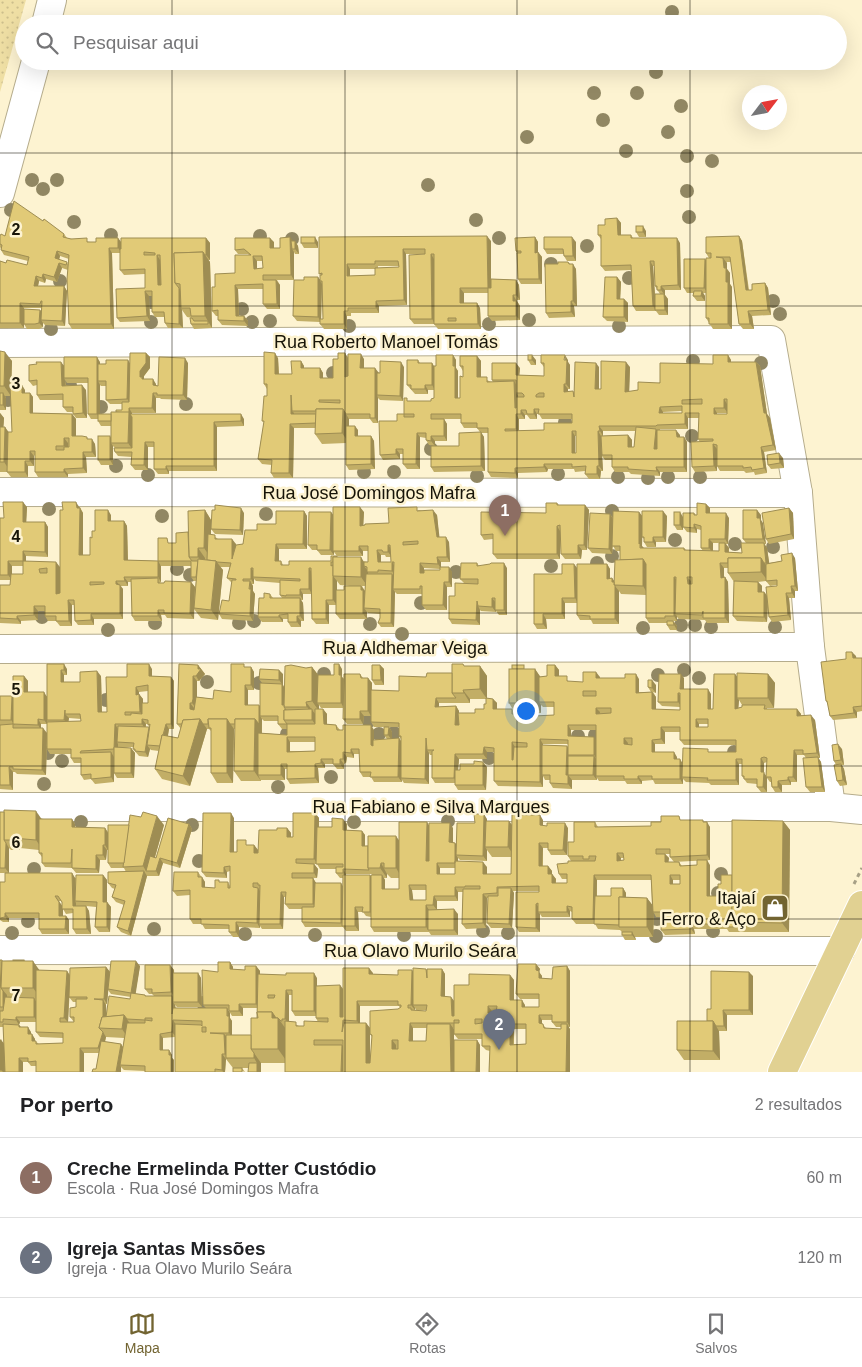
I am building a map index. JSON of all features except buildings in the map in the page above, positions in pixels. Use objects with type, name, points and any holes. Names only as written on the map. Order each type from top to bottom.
[{"type":"main road","points":[[782,1072],[862,905]]},
{"type":"street","points":[[0,193],[5,155],[33,70]]},
{"type":"street","name":"Rua Roberto Manoel Tomás","points":[[0,343],[771,340],[798,493]]},
{"type":"street","name":"Rua José Domingos Mafra","points":[[0,492],[798,493]]},
{"type":"street","points":[[798,493],[810,647],[831,808]]},
{"type":"street","name":"Rua Aldhemar Veiga","points":[[0,649],[810,647]]},
{"type":"street","name":"Rua Fabiano e Silva Marques","points":[[0,807],[831,808],[862,810]]},
{"type":"street","name":"Rua Olavo Murilo Seára","points":[[0,950],[840,951]]},
{"type":"shaded area","points":[[0,0],[26,0],[22,15],[15,15],[15,39],[0,92]]},
{"type":"place","name":"Creche Ermelinda Potter Custódio","points":[[505,536]]},
{"type":"place","name":"Itajaí Ferro & Aço","points":[[775,908]]},
{"type":"place","name":"Igreja Santas Missões","points":[[499,1050]]}]
